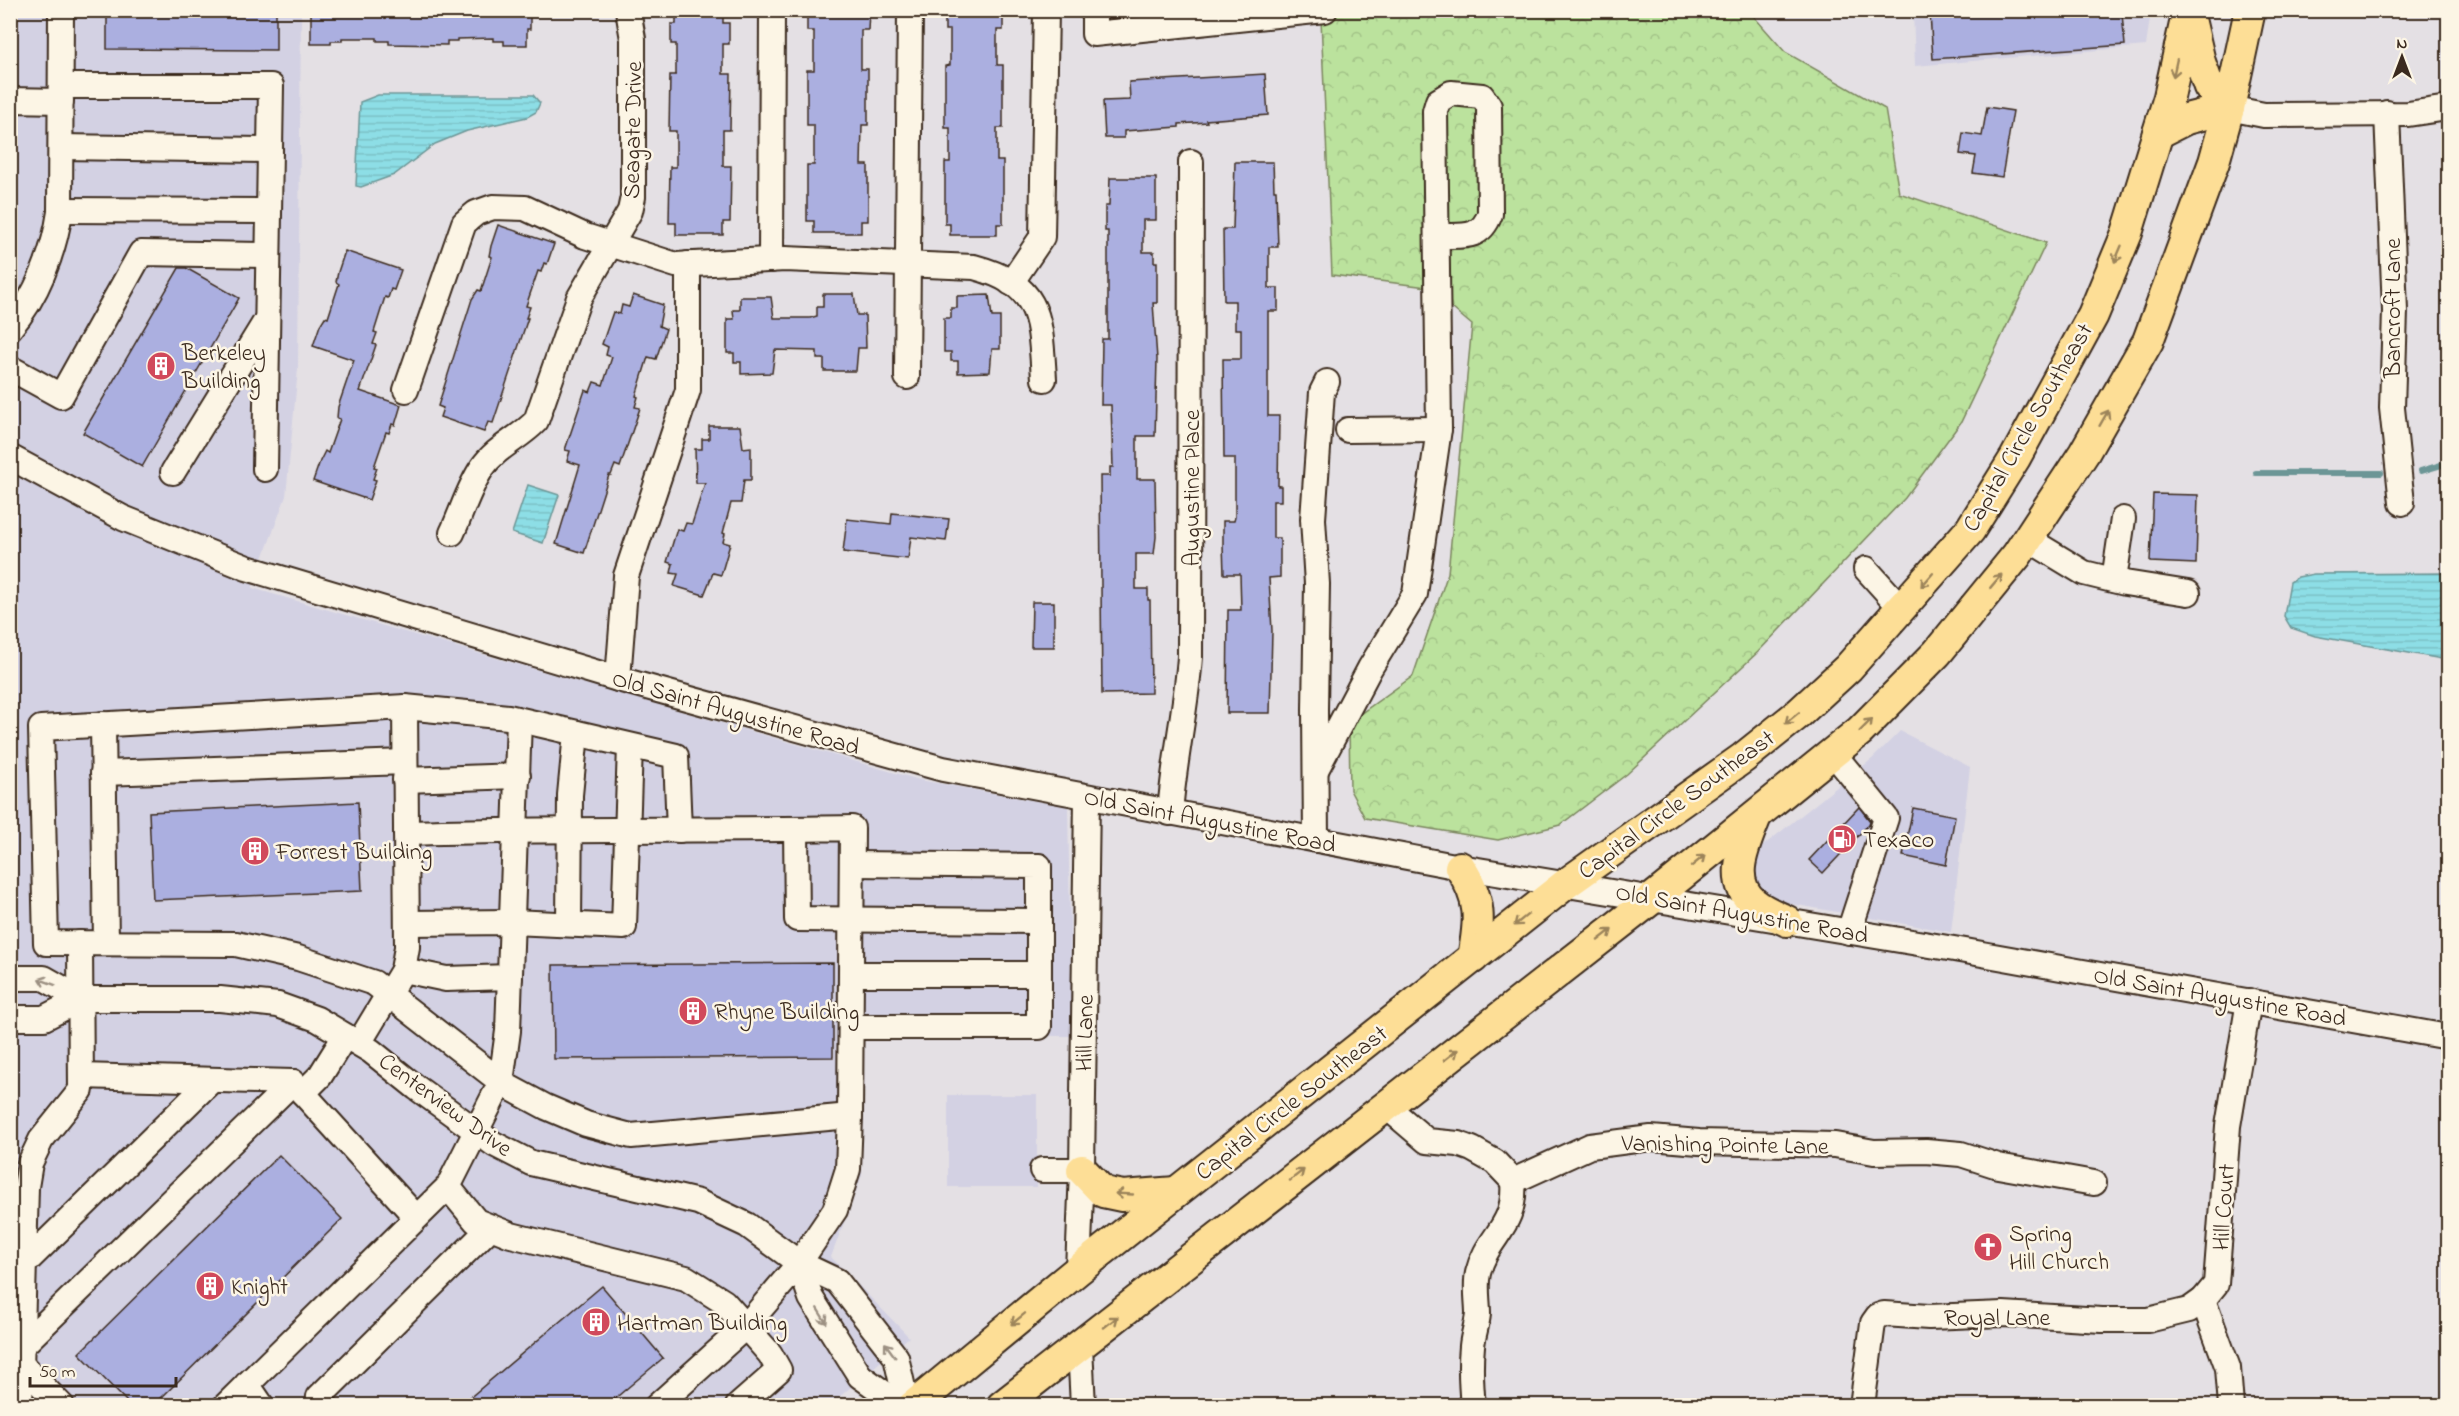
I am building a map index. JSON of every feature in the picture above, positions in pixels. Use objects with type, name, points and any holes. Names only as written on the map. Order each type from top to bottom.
[{"type":"main road","points":[[2188,10],[2200,62],[2209,87],[2229,108]]},
{"type":"main road","name":"Capital Circle Southeast","points":[[913,1406],[1078,1270],[1567,884],[1743,758],[1798,714],[1848,668],[1902,609],[1970,530],[2051,394],[2093,315],[2127,233],[2158,133],[2188,10]]},
{"type":"main road","points":[[1002,1406],[1653,898],[1833,753],[1860,731],[1936,653],[2028,539],[2084,453],[2148,341],[2214,162],[2229,108],[2250,10]]},
{"type":"main road","points":[[2158,133],[2186,119],[2229,108]]},
{"type":"main road","points":[[1757,814],[1739,864],[1741,880],[1754,903],[1787,921]]},
{"type":"main road","points":[[1460,867],[1473,887],[1479,909],[1473,958]]},
{"type":"main road","points":[[1082,1170],[1103,1192],[1122,1196],[1176,1192]]},
{"type":"street","points":[[10,328],[39,280],[57,232],[60,210],[61,10]]},
{"type":"street","name":"Seagate Drive","points":[[452,533],[482,467],[496,452],[525,433],[536,421],[579,298],[630,211],[633,197],[633,39],[628,10]]},
{"type":"street","points":[[771,260],[772,10]]},
{"type":"street","points":[[907,377],[910,10]]},
{"type":"street","points":[[1011,283],[1042,237],[1046,10]]},
{"type":"street","points":[[1094,10],[1094,34],[1325,10]]},
{"type":"street","points":[[10,100],[62,93],[271,86],[265,469]]},
{"type":"street","points":[[1316,770],[1370,668],[1415,594],[1439,429],[1435,111],[1438,101],[1451,93],[1482,96],[1489,106],[1490,214],[1486,226],[1473,235],[1437,236]]},
{"type":"street","points":[[2229,108],[2264,115],[2408,114],[2448,108]]},
{"type":"street","name":"Bancroft Lane","points":[[2387,113],[2395,311],[2392,408],[2402,503]]},
{"type":"street","points":[[61,147],[270,150]]},
{"type":"street","name":"Augustine Place","points":[[1170,813],[1174,765],[1186,704],[1190,657],[1191,162]]},
{"type":"street","points":[[406,390],[456,239],[464,223],[476,213],[502,206],[525,208],[610,244],[676,265],[771,260],[974,267],[999,273],[1026,295],[1039,316],[1044,379]]},
{"type":"street","points":[[60,210],[269,211]]},
{"type":"street","points":[[10,368],[61,396],[141,253],[268,255]]},
{"type":"street","points":[[618,679],[626,576],[688,390],[688,264]]},
{"type":"street","points":[[173,472],[267,319]]},
{"type":"street","points":[[1316,840],[1317,584],[1313,519],[1322,392],[1328,382]]},
{"type":"street","points":[[1348,430],[1439,429]]},
{"type":"street","name":"Old Saint Augustine Road","points":[[10,457],[123,518],[247,568],[618,679],[943,769],[1460,867],[1787,921],[2448,1037]]},
{"type":"street","points":[[2114,580],[2123,519]]},
{"type":"street","points":[[2028,539],[2084,573],[2188,592]]},
{"type":"street","points":[[1866,569],[1902,609]]},
{"type":"street","points":[[21,1355],[298,1088],[320,1076],[352,1040],[388,994],[403,970],[407,947],[405,707]]},
{"type":"street","points":[[679,830],[676,756],[519,720],[405,707],[41,728],[46,943],[236,944],[298,958],[374,983],[501,1082],[546,1107],[586,1124],[631,1136],[850,1116]]},
{"type":"street","points":[[225,1406],[448,1187],[501,1082],[508,1031],[519,720]]},
{"type":"street","points":[[103,724],[106,943]]},
{"type":"street","points":[[569,924],[570,795],[576,733]]},
{"type":"street","points":[[407,923],[512,922],[624,927],[627,883],[625,831],[630,746]]},
{"type":"street","points":[[1833,753],[1887,818],[1849,932]]},
{"type":"street","points":[[103,773],[405,771],[518,776]]},
{"type":"street","name":"Hill Lane","points":[[1078,1270],[1082,1170],[1087,797]]},
{"type":"street","points":[[406,833],[516,829],[571,832],[852,828],[848,1169],[835,1210],[799,1263],[746,1326],[657,1406]]},
{"type":"street","points":[[796,829],[797,919],[1039,921]]},
{"type":"street","points":[[851,1027],[1039,1027],[1039,866],[852,864]]},
{"type":"street","points":[[20,1406],[26,1187],[30,1163],[41,1140],[81,1090],[80,943]]},
{"type":"street","points":[[403,970],[446,979],[510,977]]},
{"type":"street","points":[[851,974],[1039,974]]},
{"type":"street","name":"Centerview Drive","points":[[10,978],[44,978],[81,999]]},
{"type":"street","name":"Centerview Drive","points":[[10,1018],[44,1018],[81,999],[220,999],[278,1005],[317,1019],[352,1040],[494,1144],[531,1163],[698,1202],[747,1225],[799,1263],[837,1281],[896,1357],[907,1406]]},
{"type":"street","name":"Hill Court","points":[[2204,1300],[2216,1284],[2228,1126],[2249,1001]]},
{"type":"street","points":[[81,1076],[212,1080],[298,1088],[416,1217]]},
{"type":"street","points":[[24,1264],[212,1080]]},
{"type":"street","points":[[1386,1106],[1427,1141],[1458,1144],[1472,1149],[1495,1162],[1513,1181],[1512,1208],[1507,1223],[1484,1257],[1477,1274],[1478,1316],[1472,1345],[1473,1406]]},
{"type":"street","name":"Vanishing Pointe Lane","points":[[1513,1181],[1590,1146],[1652,1138],[1699,1142],[1835,1145],[1874,1152],[1926,1151],[1961,1154],[1998,1166],[2094,1183]]},
{"type":"street","points":[[1042,1170],[1082,1170]]},
{"type":"street","points":[[448,1187],[476,1221],[541,1243],[686,1278],[724,1302],[770,1354],[779,1370],[738,1406]]},
{"type":"street","points":[[323,1406],[319,1397],[491,1227]]},
{"type":"street","points":[[799,1263],[811,1298],[860,1376],[902,1406]]},
{"type":"street","points":[[2204,1300],[2228,1368],[2231,1406]]},
{"type":"street","name":"Royal Lane","points":[[1862,1406],[1873,1323],[1878,1316],[1884,1314],[1929,1317],[2003,1314],[2102,1320],[2148,1320],[2189,1310],[2204,1300]]},
{"type":"street","points":[[1080,1347],[1083,1406]]},
{"type":"street","points":[[21,1355],[62,1406]]},
{"type":"street","points":[[247,1384],[262,1406]]},
{"type":"shaded area","points":[[10,11],[301,11],[298,369],[286,496],[252,588],[920,780],[1068,807],[1072,1036],[862,1035],[862,1175],[831,1257],[909,1337],[830,1405],[11,1405]]},
{"type":"shaded area","points":[[1913,11],[2151,11],[2146,46],[1915,66]]},
{"type":"shaded area","points":[[1900,731],[1970,767],[1951,932],[1780,902],[1755,892],[1749,866],[1759,849],[1872,759]]},
{"type":"shaded area","points":[[948,1095],[1037,1095],[1037,1187],[948,1187]]},
{"type":"green space","points":[[1343,10],[1749,11],[1785,52],[1885,109],[1899,193],[2046,243],[1961,422],[1905,498],[1758,652],[1627,774],[1560,825],[1498,840],[1365,818],[1350,790],[1349,722],[1413,676],[1448,573],[1472,325],[1427,287],[1332,275],[1321,19]]},
{"type":"water","points":[[378,95],[533,95],[540,103],[536,112],[527,117],[467,131],[435,144],[394,175],[361,187],[356,186],[360,102]]},
{"type":"water","points":[[528,485],[559,495],[543,543],[512,533]]},
{"type":"water","points":[[2448,573],[2448,660],[2315,636],[2291,628],[2284,616],[2290,582],[2298,577],[2314,574]]},
{"type":"building","points":[[107,10],[276,10],[276,50],[107,49]]},
{"type":"building","points":[[311,10],[530,10],[530,29],[527,29],[527,45],[504,45],[504,41],[493,41],[493,38],[457,39],[457,41],[447,41],[447,45],[389,44],[389,41],[377,41],[377,38],[342,38],[342,41],[331,41],[331,44],[311,44]]},
{"type":"building","points":[[676,10],[723,10],[723,23],[729,23],[729,44],[723,44],[723,74],[731,74],[730,130],[723,130],[723,166],[731,166],[730,222],[723,222],[723,235],[676,235],[676,223],[669,223],[670,167],[676,167],[676,131],[669,131],[670,75],[676,75],[676,44],[671,44],[671,24],[676,24]]},
{"type":"building","points":[[815,10],[869,11],[868,30],[861,30],[861,69],[868,69],[868,125],[862,125],[861,165],[868,165],[868,221],[861,221],[861,233],[814,233],[814,221],[807,221],[807,165],[814,165],[814,125],[807,125],[807,70],[814,70],[814,31],[807,31],[807,12]]},
{"type":"building","points":[[945,10],[1003,10],[1003,30],[997,30],[997,65],[1003,65],[1003,128],[997,128],[997,161],[1003,161],[1003,224],[997,224],[997,235],[950,235],[950,224],[945,224],[945,162],[950,162],[950,128],[945,128],[945,66],[950,65],[950,30],[945,30]]},
{"type":"building","points":[[1975,10],[2065,10],[2066,18],[2122,14],[2125,45],[1933,59],[1930,14]]},
{"type":"building","points":[[1265,74],[1268,115],[1206,120],[1207,122],[1179,124],[1179,127],[1124,131],[1124,138],[1105,138],[1103,101],[1130,100],[1129,82]]},
{"type":"building","points":[[1987,107],[2013,111],[2002,177],[1973,173],[1976,156],[1960,154],[1963,133],[1982,136]]},
{"type":"building","points":[[1235,162],[1273,162],[1274,190],[1276,190],[1278,247],[1269,247],[1269,288],[1278,288],[1278,311],[1268,311],[1268,416],[1279,416],[1278,486],[1281,486],[1281,501],[1273,501],[1273,538],[1280,538],[1280,577],[1269,578],[1272,631],[1270,713],[1227,713],[1228,610],[1241,610],[1240,574],[1224,574],[1223,544],[1223,521],[1234,521],[1235,517],[1235,458],[1224,458],[1223,359],[1241,359],[1241,329],[1235,329],[1235,301],[1224,301],[1223,229],[1233,229]]},
{"type":"building","points":[[1110,178],[1156,178],[1156,220],[1143,220],[1143,252],[1154,252],[1154,262],[1157,262],[1157,303],[1153,303],[1157,359],[1155,436],[1137,436],[1137,479],[1155,479],[1154,554],[1136,554],[1136,589],[1148,589],[1148,600],[1150,600],[1151,693],[1102,694],[1100,476],[1110,476],[1110,467],[1113,467],[1111,405],[1101,405],[1102,339],[1108,339],[1108,231],[1105,231],[1105,206],[1109,206]]},
{"type":"building","points":[[498,225],[554,244],[547,264],[544,263],[541,272],[538,271],[526,306],[530,307],[526,318],[528,318],[493,423],[488,422],[484,432],[440,417],[443,408],[438,406],[472,299],[478,290],[481,291],[492,257],[489,256]]},
{"type":"building","points":[[345,251],[401,270],[394,290],[391,289],[388,298],[385,297],[374,332],[377,333],[373,344],[376,345],[360,391],[401,405],[395,425],[392,424],[389,433],[386,432],[374,467],[377,468],[373,479],[376,480],[369,500],[313,481],[325,451],[328,453],[340,419],[337,418],[338,407],[354,360],[313,346],[320,325],[325,317],[328,318],[339,284],[336,282]]},
{"type":"building","name":"Berkeley Building","points":[[179,268],[186,268],[239,298],[142,467],[83,433]]},
{"type":"building","points":[[823,294],[854,294],[857,315],[865,315],[866,348],[858,348],[856,371],[824,371],[824,359],[817,359],[817,351],[775,350],[772,373],[741,374],[741,362],[734,362],[734,353],[727,353],[727,319],[734,319],[733,310],[740,310],[740,297],[771,297],[774,318],[810,318],[817,316],[817,307],[823,307]]},
{"type":"building","points":[[633,295],[663,305],[659,326],[666,329],[656,359],[648,357],[636,396],[638,397],[635,407],[640,408],[620,467],[615,465],[609,475],[584,553],[556,544],[580,465],[567,461],[570,451],[565,450],[585,390],[590,392],[594,382],[603,385],[612,357],[606,355],[608,347],[602,344],[613,312],[620,314],[622,305],[629,307]]},
{"type":"building","points":[[989,295],[992,317],[1000,317],[1000,349],[992,349],[990,372],[958,373],[958,361],[951,361],[951,352],[944,352],[944,318],[951,318],[951,308],[957,308],[957,296]]},
{"type":"building","points":[[709,426],[740,426],[743,448],[751,447],[751,480],[744,480],[741,503],[731,503],[723,533],[725,534],[723,542],[730,544],[721,575],[713,573],[704,595],[674,586],[678,574],[671,573],[673,564],[667,562],[677,529],[683,531],[686,523],[692,524],[705,483],[696,483],[695,449],[702,449],[702,439],[709,439]]},
{"type":"building","points":[[2153,494],[2198,495],[2196,564],[2150,562]]},
{"type":"building","points":[[892,513],[949,519],[946,541],[911,537],[908,559],[843,552],[847,519],[891,524]]},
{"type":"building","points":[[1032,602],[1054,602],[1054,647],[1031,647]]},
{"type":"building","name":"Forrest Building","points":[[358,802],[362,891],[153,900],[149,812]]},
{"type":"building","name":"Texaco","points":[[1859,807],[1870,821],[1869,824],[1823,873],[1809,860]]},
{"type":"building","points":[[1913,808],[1955,816],[1946,865],[1903,856]]},
{"type":"building","name":"Rhyne Building","points":[[833,963],[833,1057],[554,1059],[553,965]]},
{"type":"building","name":"Knight","points":[[279,1155],[342,1219],[153,1406],[131,1406],[79,1353]]},
{"type":"building","name":"Hartman Building","points":[[602,1286],[663,1358],[606,1406],[460,1406]]},
{"type":"waterway","points":[[2421,471],[2448,463]]},
{"type":"waterway","points":[[2256,473],[2381,473]]},
{"type":"place","name":"Berkeley Building","points":[[161,366]]},
{"type":"place","name":"Texaco","points":[[1842,839]]},
{"type":"place","name":"Forrest Building","points":[[255,851]]},
{"type":"place","name":"Rhyne Building","points":[[693,1011]]},
{"type":"place","name":"Spring Hill Church","points":[[1988,1247]]},
{"type":"place","name":"Knight","points":[[210,1286]]},
{"type":"place","name":"Hartman Building","points":[[596,1322]]}]
